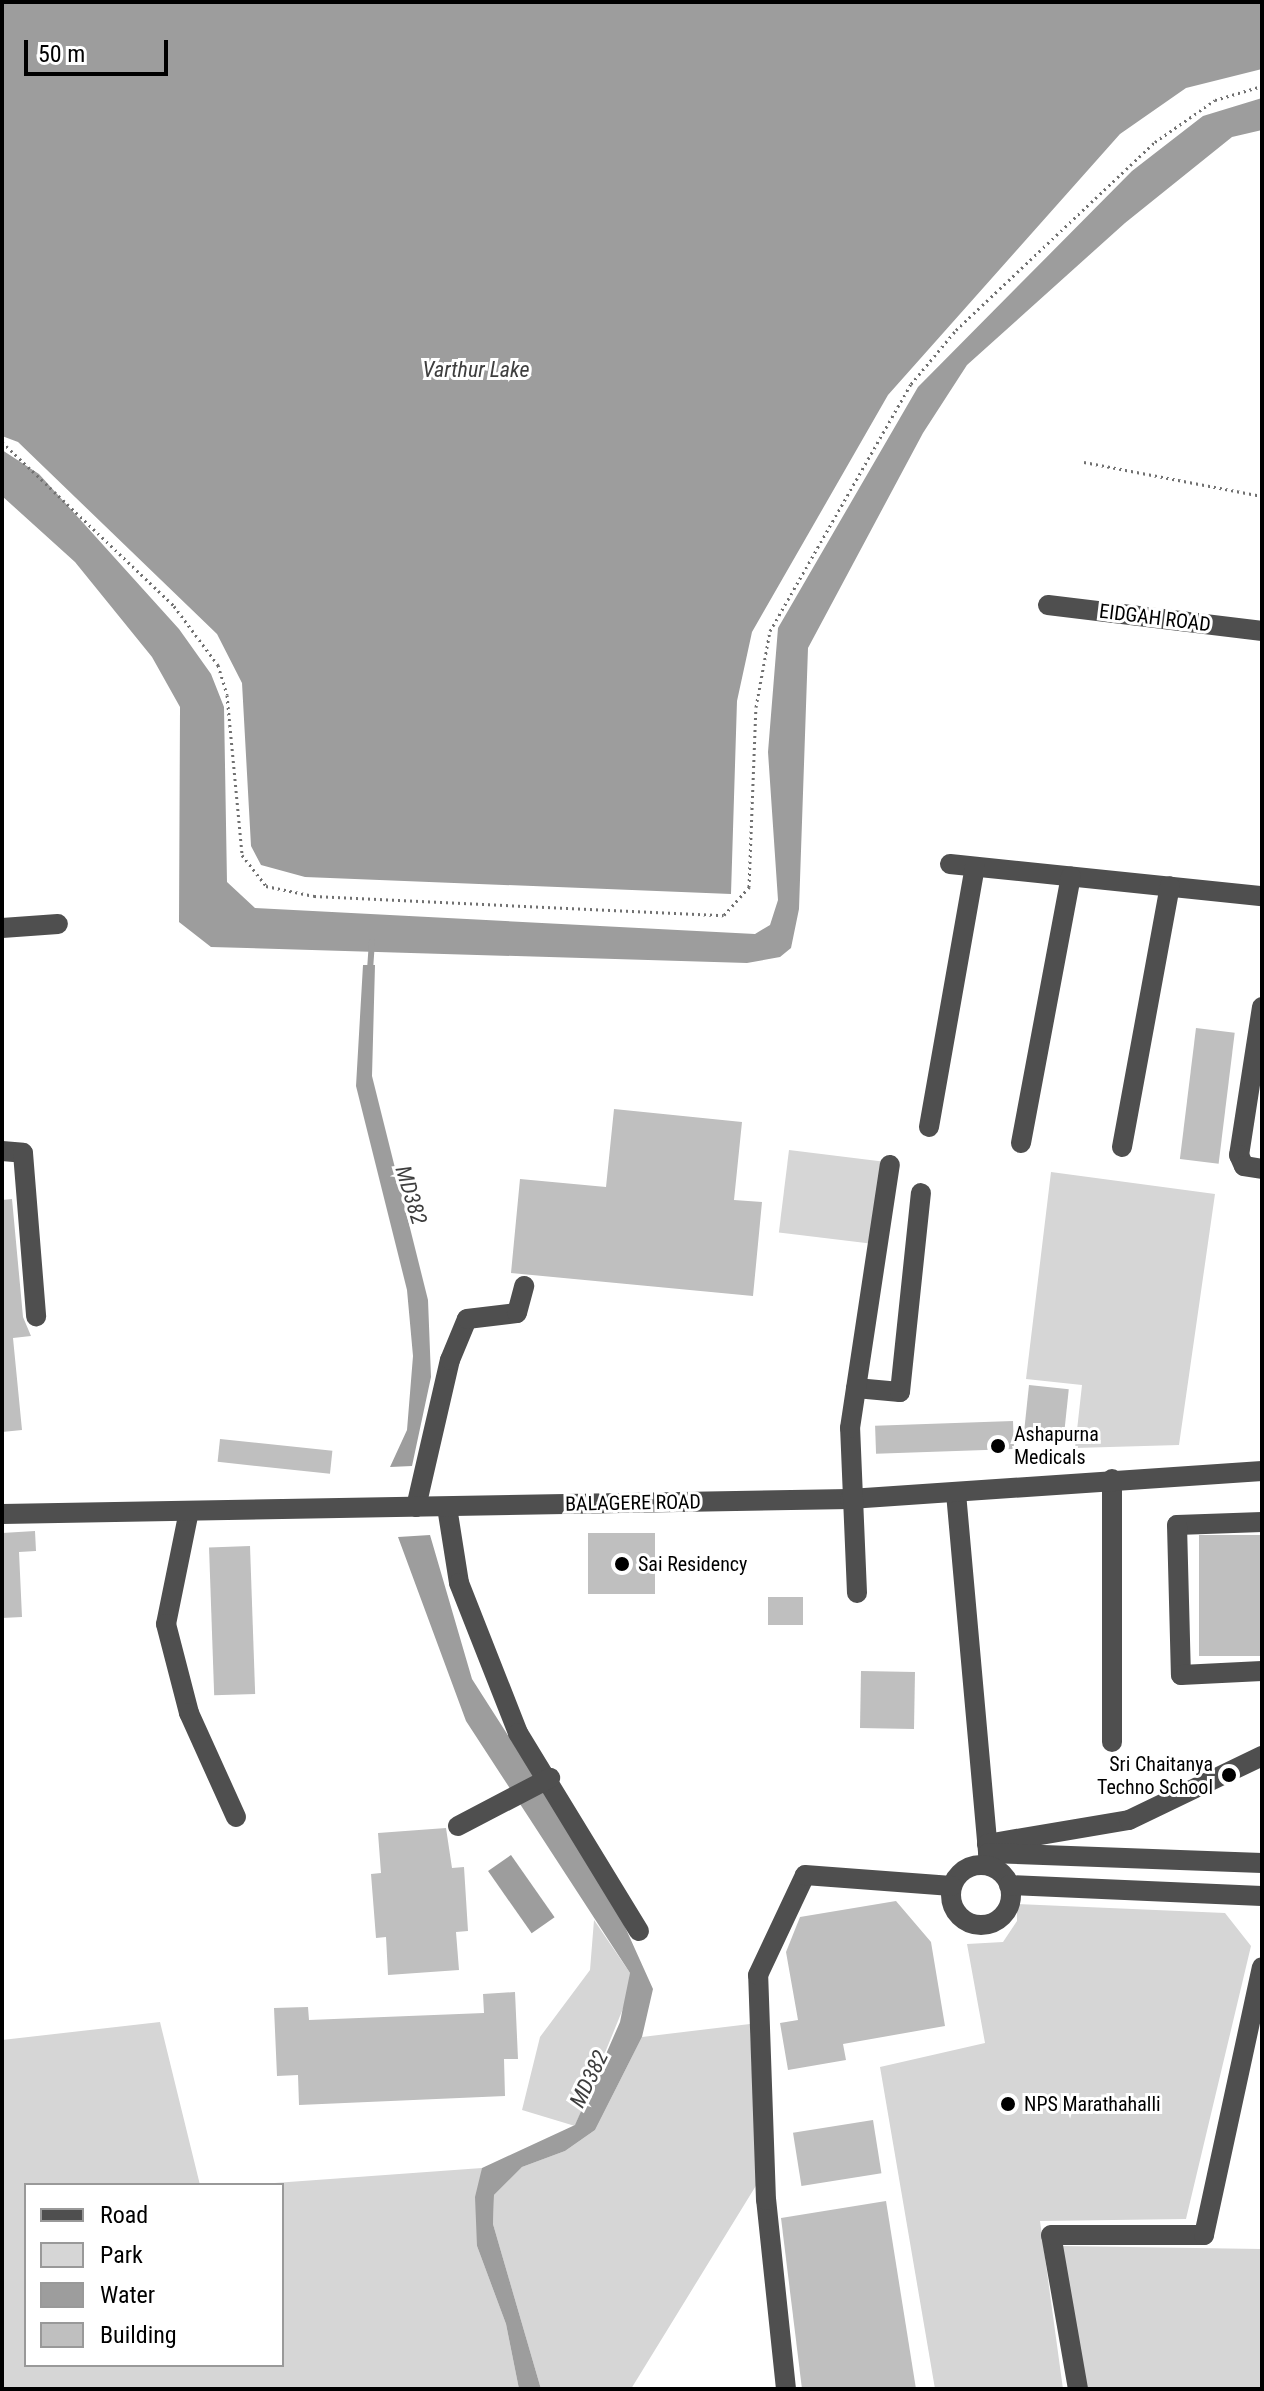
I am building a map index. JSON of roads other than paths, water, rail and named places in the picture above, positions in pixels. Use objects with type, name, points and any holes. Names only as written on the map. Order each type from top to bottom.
[{"type":"street","name":"EIDGAH ROAD","points":[[1048,605],[1262,631]]},
{"type":"street","points":[[950,864],[1262,896]]},
{"type":"street","points":[[929,1127],[975,867]]},
{"type":"street","points":[[1021,1143],[1071,877]]},
{"type":"street","points":[[1122,1147],[1170,886]]},
{"type":"street","points":[[2,928],[58,924]]},
{"type":"street","points":[[1262,1007],[1239,1155],[1244,1166],[1262,1169]]},
{"type":"street","points":[[2,1151],[23,1153],[36,1316]]},
{"type":"street","points":[[857,1593],[850,1499],[856,1388],[890,1165]]},
{"type":"street","points":[[856,1388],[900,1392],[921,1193]]},
{"type":"street","points":[[416,1507],[450,1360],[467,1319],[517,1313],[524,1286]]},
{"type":"street","name":"BALAGERE ROAD","points":[[2,1514],[850,1499],[1262,1471]]},
{"type":"street","points":[[1112,1479],[1112,1742]]},
{"type":"street","points":[[956,1493],[987,1848],[1009,1885],[1005,1915],[977,1925],[953,1907],[952,1886],[987,1848],[1129,1820],[1262,1756]]},
{"type":"street","points":[[447,1507],[459,1583],[518,1733],[639,1931]]},
{"type":"street","points":[[189,1511],[166,1624],[189,1713],[236,1817]]},
{"type":"street","points":[[1262,1522],[1177,1525],[1181,1675],[1262,1671]]},
{"type":"street","points":[[458,1826],[545,1780]]},
{"type":"street","points":[[987,1848],[1262,1863]]},
{"type":"street","points":[[786,2389],[766,2200],[758,1975],[805,1875],[952,1886]]},
{"type":"street","points":[[1009,1885],[1262,1896]]},
{"type":"street","points":[[1078,2389],[1051,2235],[1204,2235],[1262,1967]]},
{"type":"water","name":"Varthur Lake","points":[[2,2],[1262,2],[1262,69],[1186,88],[1120,134],[888,395],[752,632],[737,701],[731,894],[305,877],[261,865],[251,846],[242,683],[217,634],[18,442],[2,436]]},
{"type":"water","points":[[1262,98],[1262,130],[1232,137],[1125,223],[967,365],[923,433],[808,648],[799,909],[791,948],[780,957],[747,963],[211,947],[179,922],[180,707],[152,657],[75,562],[2,496],[2,450],[39,474],[179,629],[211,674],[224,707],[227,882],[255,908],[755,934],[770,925],[778,900],[768,752],[778,628],[918,387],[1132,171],[1203,116]]},
{"type":"water","points":[[363,965],[375,965],[372,1076],[428,1300],[431,1377],[412,1466],[390,1467],[407,1430],[413,1356],[407,1290],[356,1086]]},
{"type":"water","points":[[430,1535],[472,1679],[612,1898],[653,1989],[642,2037],[595,2130],[565,2151],[522,2167],[494,2195],[493,2224],[541,2389],[519,2389],[506,2324],[477,2246],[475,2197],[482,2168],[575,2125],[620,2022],[630,1973],[466,1721],[398,1537]]},
{"type":"water","points":[[511,1855],[555,1917],[532,1933],[488,1871]]},
{"type":"waterway","name":"MD382","points":[[370,970],[372,942]]},
{"type":"place","name":"Ashapurna Medicals","points":[[998,1446]]},
{"type":"place","name":"Sai Residency","points":[[622,1564]]},
{"type":"place","name":"Sri Chaitanya Techno School","points":[[1229,1775]]},
{"type":"place","name":"NPS Marathahalli","points":[[1008,2104]]}]
